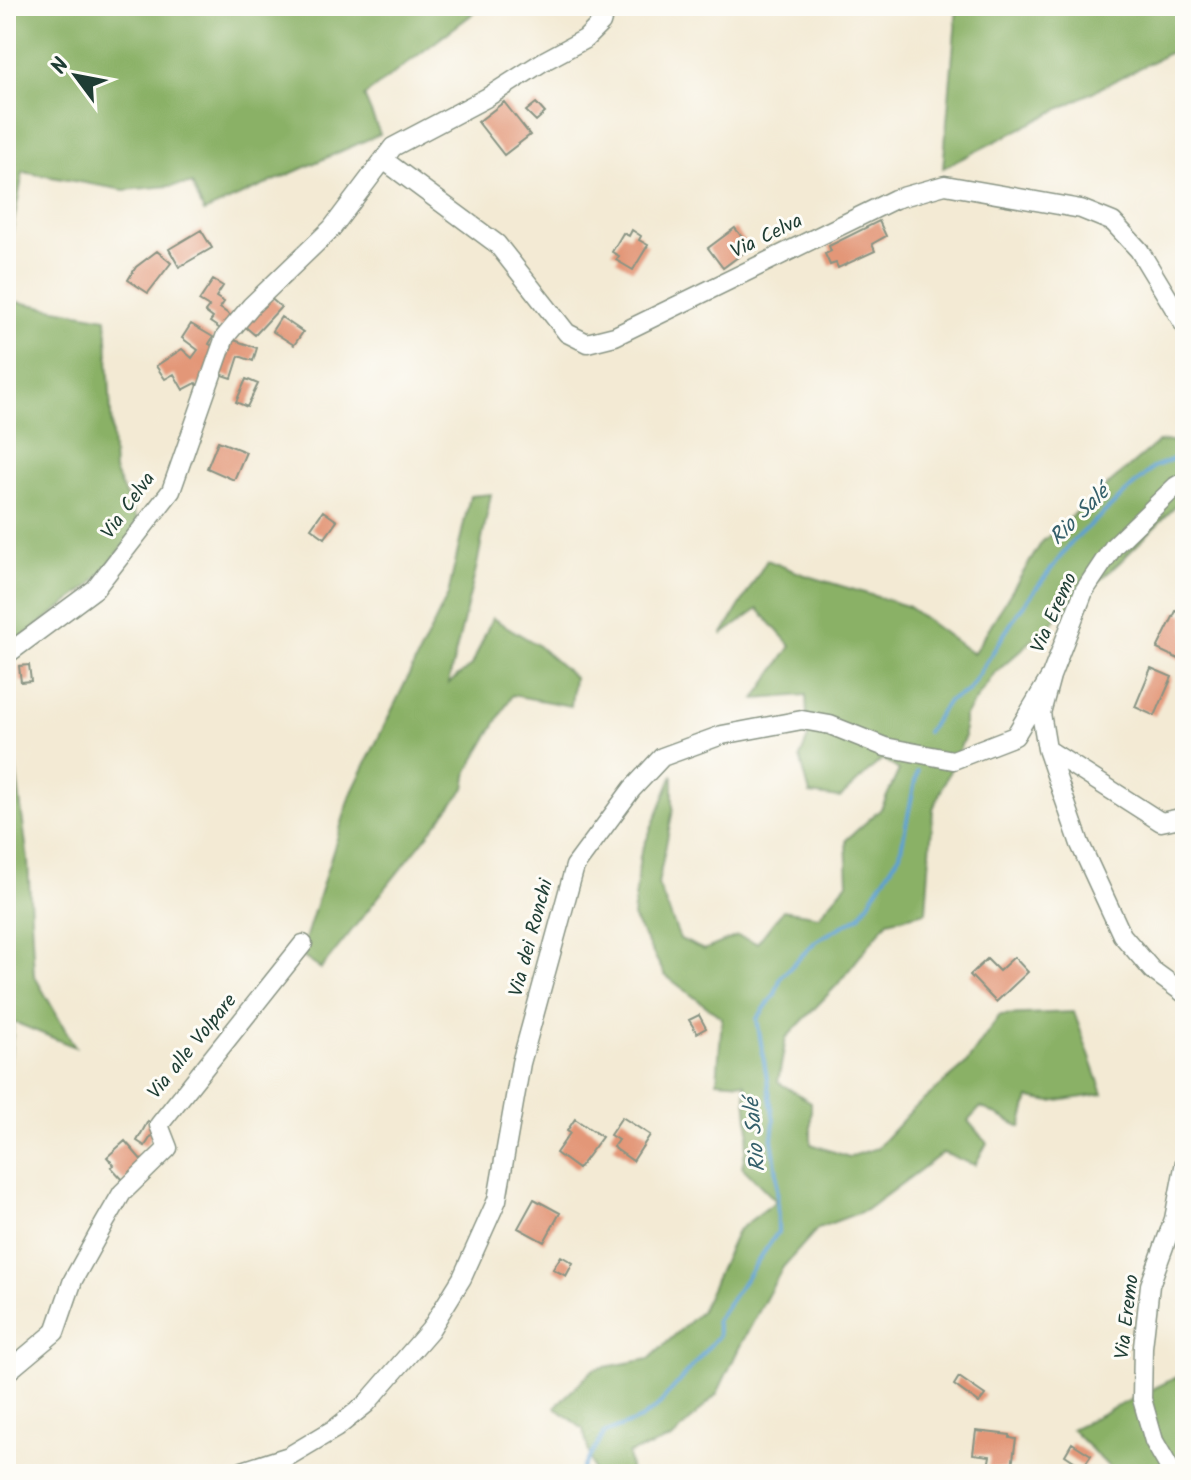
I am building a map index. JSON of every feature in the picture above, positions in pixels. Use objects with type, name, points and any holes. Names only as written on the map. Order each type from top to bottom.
[{"type":"street","name":"Via Celva","points":[[6,655],[95,589],[171,491],[225,337],[251,306],[332,228],[393,147],[486,98],[585,39],[601,23],[606,6]]},
{"type":"street","name":"Via Celva","points":[[385,161],[497,244],[567,333],[587,343],[615,336],[895,199],[945,185],[1081,209],[1113,222],[1139,250],[1185,326]]},
{"type":"street","name":"Via Eremo","points":[[1185,481],[1114,546],[1084,591],[1051,676],[1041,713],[1047,749],[1080,844],[1122,935],[1152,970],[1185,994]]},
{"type":"street","name":"Via dei Ronchi","points":[[233,1474],[289,1456],[336,1428],[366,1404],[430,1330],[462,1278],[497,1200],[521,1063],[575,866],[632,789],[662,757],[722,735],[802,720],[830,725],[885,747],[953,760],[1015,736],[1051,676]]},
{"type":"street","points":[[1047,749],[1161,822],[1185,817]]},
{"type":"street","name":"Via alle Volpare","points":[[6,1373],[55,1332],[73,1280],[122,1193],[168,1148],[159,1125],[303,944]]},
{"type":"street","name":"Via Eremo","points":[[1173,1474],[1154,1441],[1142,1399],[1143,1347],[1150,1285],[1174,1219],[1185,1162]]},
{"type":"green space","points":[[6,6],[483,6],[364,96],[380,134],[204,212],[192,184],[124,190],[23,172],[6,265]]},
{"type":"green space","points":[[1185,6],[1185,45],[943,168],[957,7]]},
{"type":"green space","points":[[6,300],[106,318],[114,471],[140,527],[91,585],[6,649]]},
{"type":"green space","points":[[1185,440],[1185,497],[1119,563],[994,674],[964,717],[964,738],[933,809],[926,912],[888,921],[837,985],[786,1038],[778,1082],[811,1102],[811,1144],[849,1157],[877,1148],[912,1110],[965,1065],[1000,1015],[1074,1012],[1103,1094],[1051,1102],[1029,1098],[1021,1127],[981,1107],[968,1121],[987,1143],[975,1165],[943,1153],[866,1210],[818,1228],[783,1267],[717,1394],[672,1439],[628,1454],[631,1474],[594,1474],[583,1429],[555,1407],[594,1369],[649,1359],[701,1311],[737,1231],[776,1201],[742,1167],[749,1131],[745,1083],[717,1081],[722,1018],[665,975],[633,917],[640,856],[673,775],[673,810],[658,884],[680,939],[704,950],[737,936],[757,943],[783,910],[819,916],[848,882],[846,840],[881,809],[899,770],[882,759],[840,798],[810,794],[800,757],[808,738],[806,695],[755,699],[791,646],[758,609],[722,635],[767,560],[907,606],[973,654],[1042,542],[1158,442]]},
{"type":"green space","points":[[491,494],[448,684],[472,665],[492,618],[536,644],[574,677],[571,706],[512,695],[468,771],[465,788],[321,969],[300,955],[351,794],[448,595],[470,496]]},
{"type":"green space","points":[[6,695],[28,860],[34,975],[75,1047],[14,1022],[6,1094]]},
{"type":"green space","points":[[1185,1373],[1185,1474],[1116,1474],[1071,1429]]},
{"type":"building","points":[[504,102],[530,135],[504,155],[478,122]]},
{"type":"building","points":[[536,103],[545,113],[536,121],[526,111]]},
{"type":"building","points":[[879,221],[886,236],[872,244],[875,251],[838,268],[836,263],[830,265],[825,254],[831,251],[829,246]]},
{"type":"building","points":[[735,228],[750,248],[723,268],[708,248]]},
{"type":"building","points":[[201,230],[212,248],[179,267],[169,249]]},
{"type":"building","points":[[632,230],[641,236],[639,240],[648,245],[633,270],[616,260],[619,256],[612,252],[623,233],[629,236]]},
{"type":"building","points":[[157,251],[171,263],[148,293],[128,280],[136,267]]},
{"type":"building","points":[[213,280],[223,286],[216,297],[224,302],[220,308],[234,318],[222,330],[210,322],[213,318],[205,312],[209,307],[199,301]]},
{"type":"building","points":[[268,296],[281,307],[255,335],[242,324]]},
{"type":"building","points":[[281,317],[303,332],[294,345],[272,331]]},
{"type":"building","points":[[191,324],[213,337],[209,344],[219,350],[208,380],[183,390],[174,374],[165,379],[156,366],[182,349],[192,358],[198,350],[182,338]]},
{"type":"building","points":[[228,338],[257,348],[253,361],[239,356],[232,378],[217,373]]},
{"type":"building","points":[[246,379],[258,384],[247,407],[236,402]]},
{"type":"building","points":[[218,441],[246,452],[234,480],[207,468]]},
{"type":"building","points":[[323,511],[337,521],[325,538],[311,528]]},
{"type":"building","points":[[1176,611],[1185,615],[1185,662],[1157,649]]},
{"type":"building","points":[[29,665],[31,681],[21,682],[19,666]]},
{"type":"building","points":[[1151,668],[1172,677],[1155,716],[1135,707]]},
{"type":"building","points":[[1014,957],[1028,972],[996,1002],[970,975],[987,959],[999,971]]},
{"type":"building","points":[[699,1015],[706,1028],[697,1033],[689,1020]]},
{"type":"building","points":[[622,1117],[650,1135],[633,1161],[613,1147],[618,1140],[610,1135]]},
{"type":"building","points":[[575,1119],[602,1137],[578,1169],[556,1153],[570,1133],[567,1131]]},
{"type":"building","points":[[148,1121],[157,1127],[145,1146],[137,1141]]},
{"type":"building","points":[[125,1141],[144,1163],[124,1181],[111,1167],[114,1165],[107,1157]]},
{"type":"building","points":[[534,1199],[560,1213],[544,1242],[518,1228]]},
{"type":"building","points":[[561,1256],[573,1263],[566,1276],[553,1269]]},
{"type":"building","points":[[959,1377],[985,1395],[979,1403],[954,1385]]},
{"type":"building","points":[[976,1431],[1010,1435],[1010,1438],[1016,1439],[1012,1466],[1006,1465],[1005,1469],[988,1467],[990,1456],[973,1454]]},
{"type":"building","points":[[1072,1443],[1091,1455],[1083,1467],[1065,1455]]},
{"type":"waterway","name":"Rio Salé","points":[[927,732],[948,701],[968,691],[1017,614],[1071,543],[1154,467],[1185,454]]},
{"type":"waterway","name":"Rio Salé","points":[[579,1474],[605,1433],[641,1419],[656,1408],[719,1335],[716,1321],[778,1232],[777,1174],[772,1139],[774,1121],[757,1019],[775,994],[781,977],[816,941],[860,916],[900,854],[917,772]]}]
